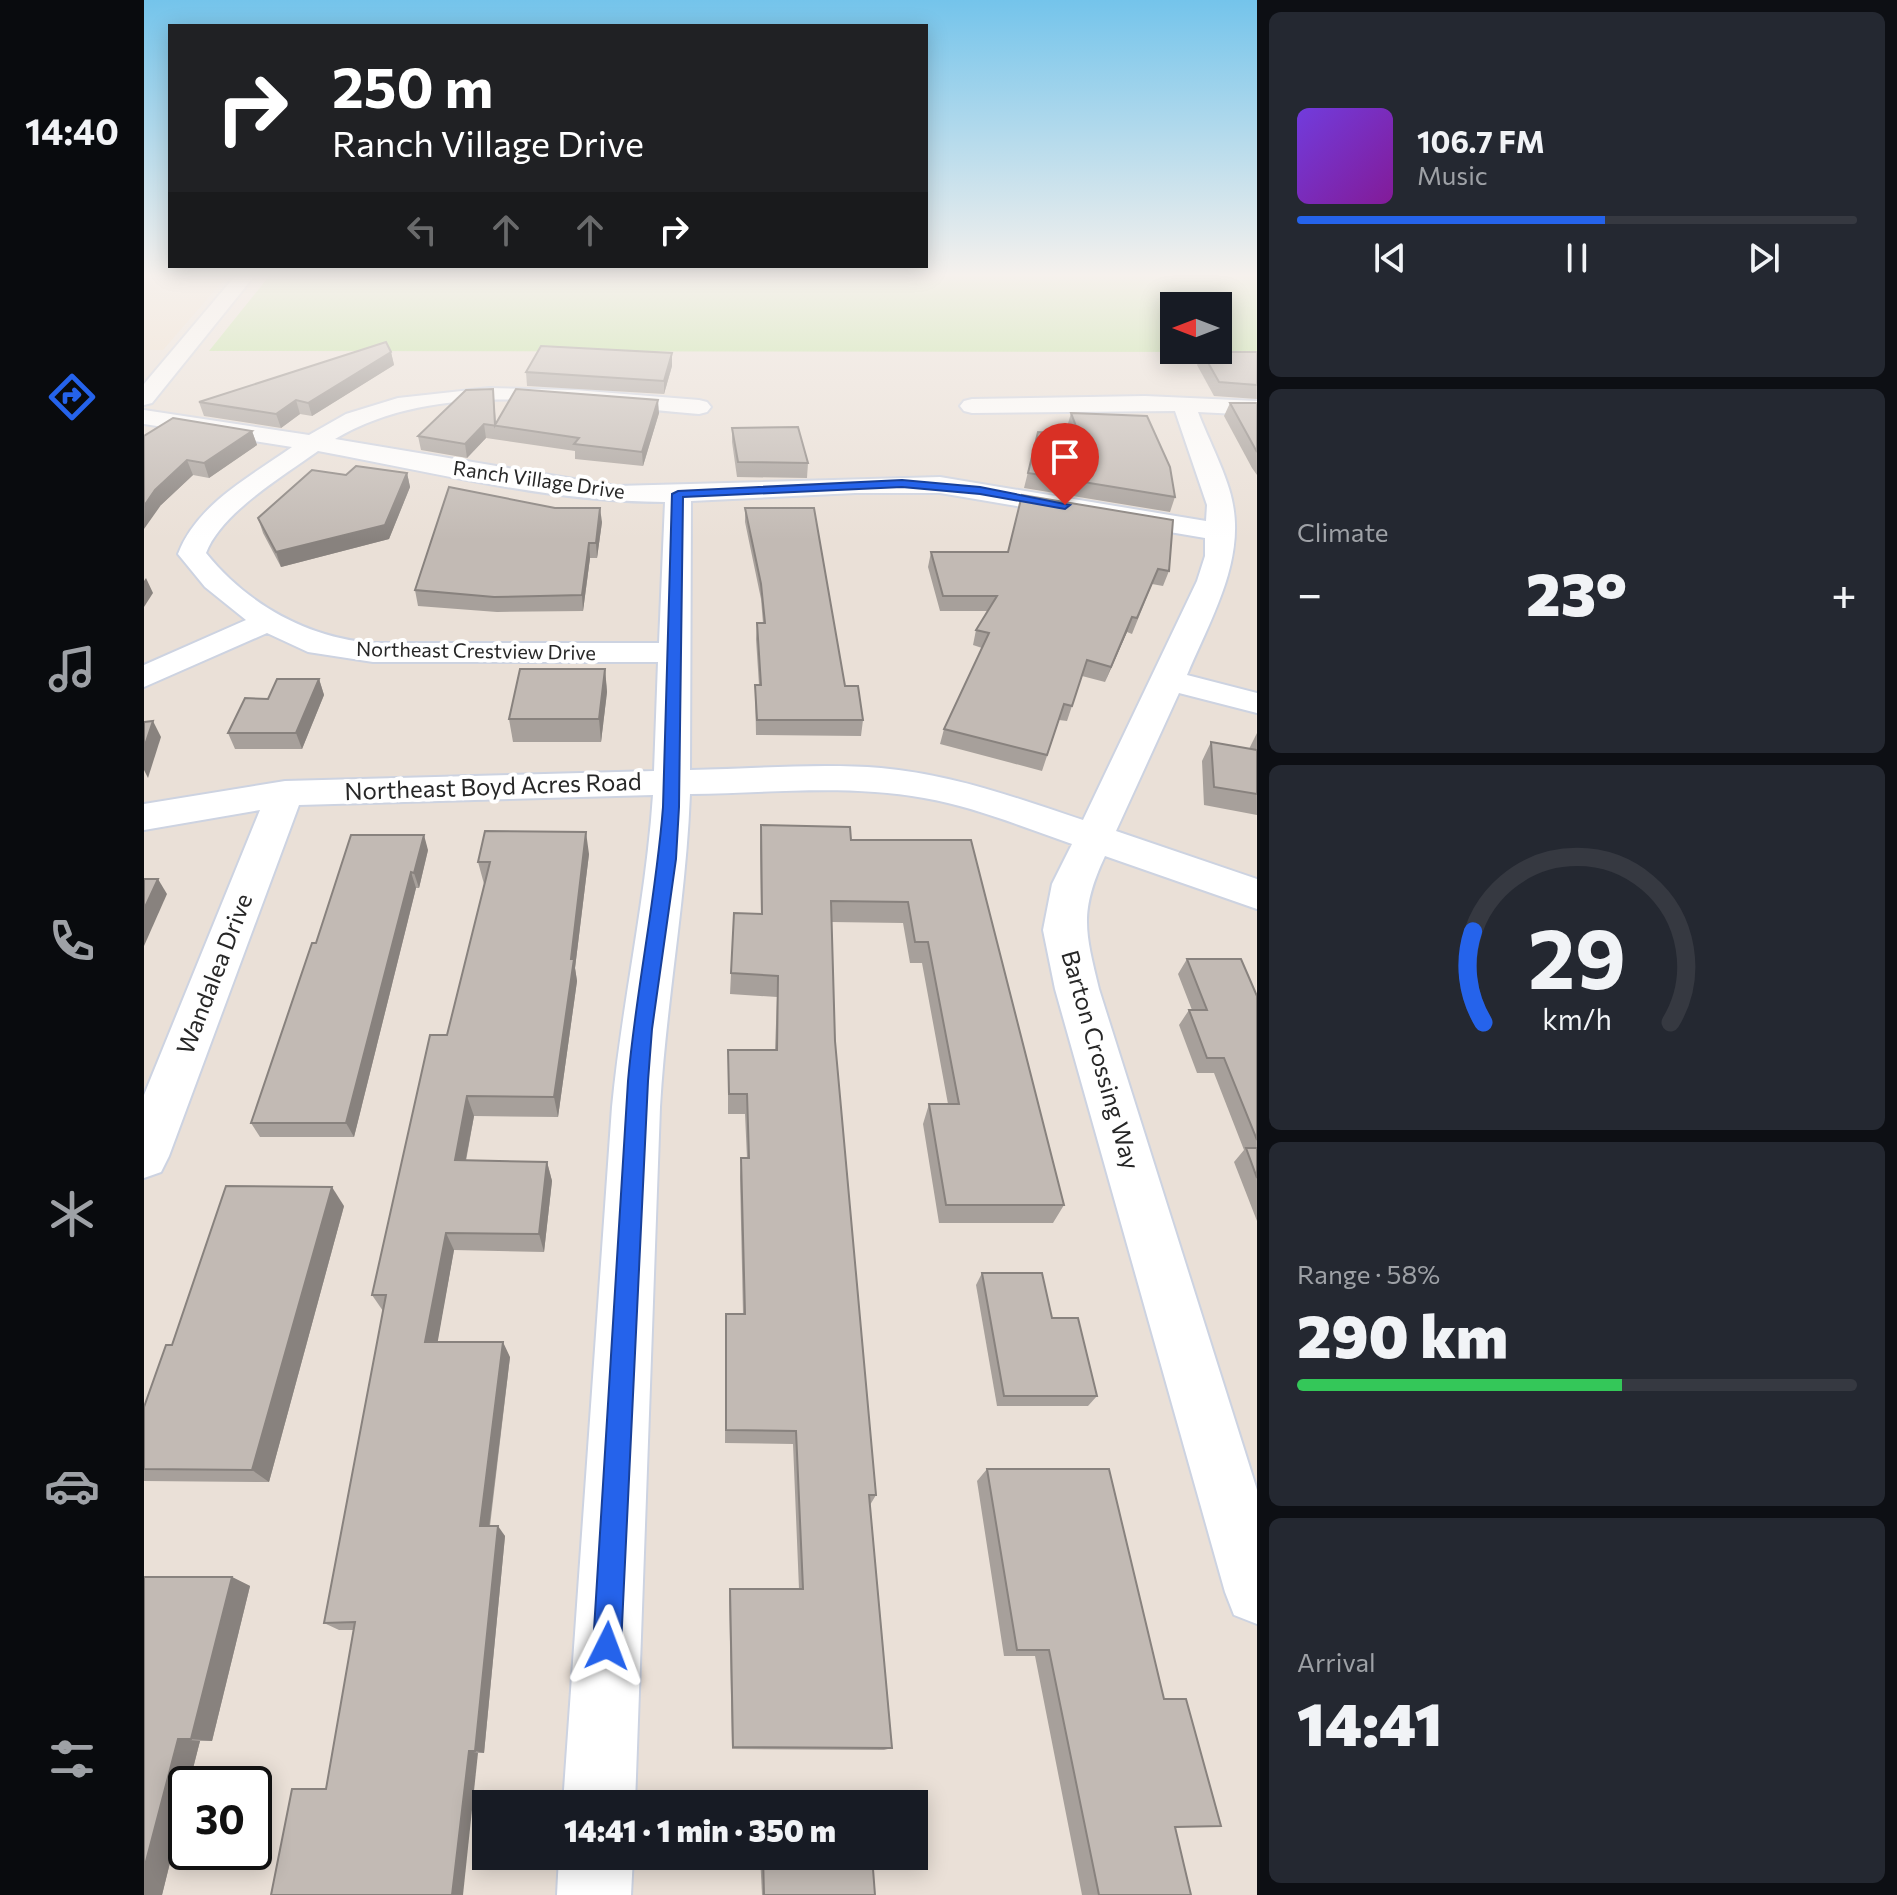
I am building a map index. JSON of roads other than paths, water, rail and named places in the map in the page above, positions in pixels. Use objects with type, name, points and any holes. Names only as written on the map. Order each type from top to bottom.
[{"type":"street","points":[[144,398],[173,363]]},
{"type":"street","points":[[314,443],[367,414],[460,396],[513,396],[699,407]]},
{"type":"street","points":[[972,406],[1100,403],[1257,408]]},
{"type":"street","name":"Barton Crossing Way","points":[[1184,405],[1220,505],[1219,556],[1212,581],[1168,680],[1072,884],[1064,930],[1077,989],[1257,1592]]},
{"type":"street","name":"Ranch Village Drive","points":[[144,417],[616,494],[940,485],[1221,532]]},
{"type":"street","name":"Northeast Crestview Drive","points":[[314,443],[213,516],[197,536],[192,554],[202,569],[292,636],[318,645],[354,651],[673,652]]},
{"type":"street","points":[[600,1790],[637,1092],[642,1029],[668,859],[678,494]]},
{"type":"street","points":[[144,677],[268,621]]},
{"type":"street","points":[[1168,680],[1257,703]]},
{"type":"street","name":"Northeast Boyd Acres Road","points":[[144,817],[285,793],[835,778],[925,786],[987,801],[1257,894]]},
{"type":"street","name":"Wandalea Drive","points":[[144,1156],[285,793]]},
{"type":"street","points":[[594,1895],[595,1870]]}]
